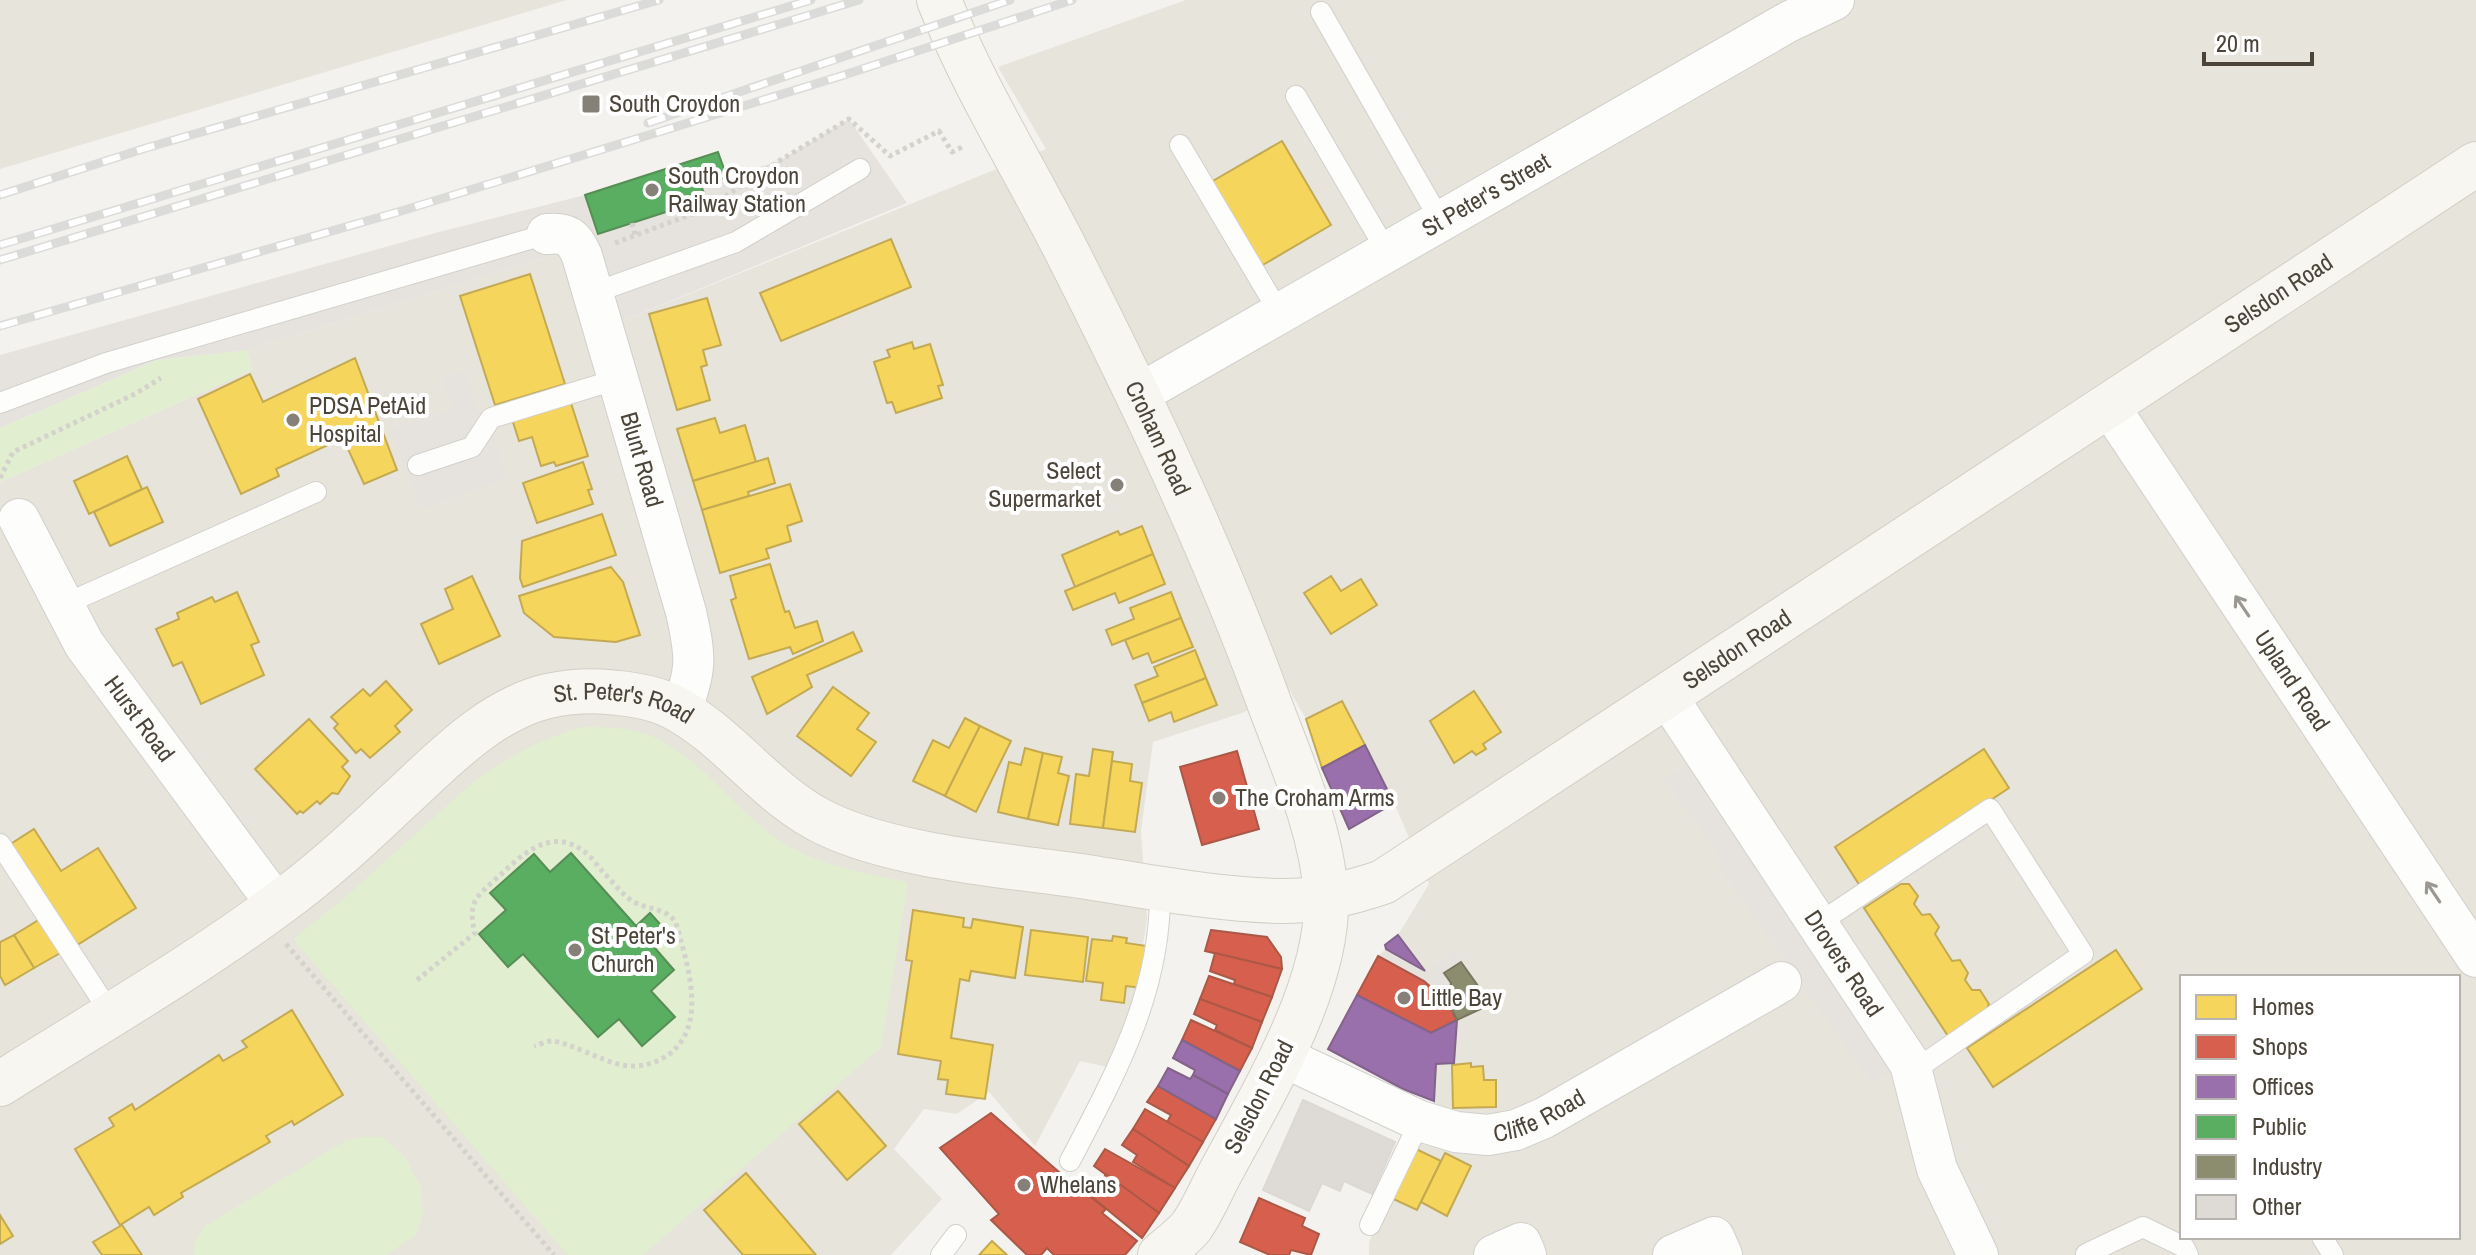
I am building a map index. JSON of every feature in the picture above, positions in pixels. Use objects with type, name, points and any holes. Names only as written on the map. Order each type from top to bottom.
[{"type":"main road","name":"Croham Road","points":[[939,0],[1139,394],[1197,524],[1282,738],[1320,853],[1326,897]]},
{"type":"main road","name":"Selsdon Road","points":[[1177,1246],[1281,1056],[1311,984],[1322,943],[1326,897],[1366,888],[1395,876],[2476,164]]},
{"type":"main road","name":"St. Peter's Road","points":[[0,1084],[111,1014],[280,923],[352,844],[467,741],[495,719],[520,706],[560,694],[602,691],[646,697],[681,711],[794,805],[844,831],[917,851],[1160,888],[1276,901],[1326,897]]},
{"type":"street","name":"St Peter's Street","points":[[1139,394],[1788,22],[1834,0]]},
{"type":"street","points":[[547,234],[562,233],[575,239],[582,256]]},
{"type":"street","name":"Blunt Road","points":[[582,256],[695,652],[693,678],[681,711]]},
{"type":"street","name":"Upland Road","points":[[2109,406],[2476,957]]},
{"type":"street","name":"Hurst Road","points":[[19,519],[84,644],[280,923]]},
{"type":"street","name":"Drovers Road","points":[[1666,695],[1910,1064],[1937,1169],[1978,1255]]},
{"type":"street","name":"Cliffe Road","points":[[1281,1056],[1420,1121],[1456,1132],[1488,1135],[1516,1130],[1544,1118],[1781,982]]},
{"type":"street","points":[[1673,1255],[1714,1237],[1722,1255]]},
{"type":"street","points":[[1494,1255],[1521,1243],[1526,1255]]},
{"type":"lane","points":[[1321,12],[1440,220]]},
{"type":"lane","points":[[1296,96],[1386,250]]},
{"type":"lane","points":[[1180,145],[1280,314]]},
{"type":"lane","points":[[593,293],[736,242],[860,169]]},
{"type":"lane","points":[[0,403],[106,363],[547,234]]},
{"type":"lane","points":[[418,465],[472,447],[491,418],[618,379]]},
{"type":"lane","points":[[63,605],[316,492]]},
{"type":"lane","points":[[1816,925],[1990,809],[2083,954],[1912,1072]]},
{"type":"lane","points":[[0,844],[111,1014]]},
{"type":"lane","points":[[1070,1161],[1119,1068],[1148,992],[1160,916],[1160,888]]},
{"type":"lane","points":[[1370,1225],[1420,1121]]},
{"type":"lane","points":[[2086,1254],[2143,1227],[2184,1247],[2188,1255]]},
{"type":"lane","points":[[941,1255],[956,1235]]},
{"type":"path","points":[[582,256],[708,208],[849,119],[890,156],[939,131],[952,152],[976,140]]},
{"type":"path","points":[[632,223],[635,235]]},
{"type":"path","points":[[0,478],[13,452],[135,394],[162,377]]},
{"type":"path","points":[[417,980],[475,933],[471,908],[476,896],[528,850],[540,843],[554,842],[583,850],[633,901],[671,915],[676,923],[692,1003],[692,1020],[688,1036],[677,1048],[665,1057],[637,1066],[621,1065],[552,1041],[534,1046]]},
{"type":"path","points":[[280,923],[554,1255]]},
{"type":"shaded area","points":[[0,0],[567,0],[0,169]]},
{"type":"shaded area","points":[[1186,0],[2476,0],[2476,1255],[1369,1255],[1369,1242],[1434,1101],[1436,1064],[1454,1063],[1457,1020],[1491,1004],[1452,951],[1425,971],[1398,935],[1429,884],[1394,803],[1342,701],[1306,719],[1290,691],[1242,713],[1153,742],[1141,831],[1147,918],[1137,987],[1107,1067],[1080,1061],[1035,1146],[989,1092],[957,1114],[924,1109],[894,1149],[942,1199],[891,1255],[0,1255],[0,482],[252,370],[247,350],[586,245],[615,324],[1046,149],[998,67]]},
{"type":"shaded area","points":[[849,119],[907,203],[615,324],[586,245],[247,350],[157,360],[0,428],[0,355],[439,232],[585,195],[598,234],[706,200],[701,185],[779,161]]},
{"type":"shaded area","points":[[466,371],[477,407],[493,436],[507,478],[421,509],[391,429],[453,410],[443,378]]},
{"type":"shaded area","points":[[1686,765],[1890,1071],[1872,1083],[1715,862],[1721,857],[1664,780]]},
{"type":"shaded area","points":[[1386,949],[1425,971],[1453,950],[1491,1004],[1457,1020],[1448,1002],[1424,981],[1378,956]]},
{"type":"green space","points":[[247,350],[252,370],[0,482],[0,428],[157,360]]},
{"type":"green space","points":[[584,727],[626,729],[651,736],[687,758],[751,818],[799,852],[829,864],[908,882],[881,1047],[643,1255],[568,1255],[293,939],[340,902],[482,776],[538,743]]},
{"type":"green space","points":[[383,1137],[405,1157],[421,1188],[423,1215],[416,1235],[386,1255],[194,1255],[195,1243],[204,1227],[345,1141]]},
{"type":"building: Homes","points":[[1282,141],[1331,225],[1261,266],[1211,182]]},
{"type":"building: Homes","points":[[891,239],[911,287],[781,341],[760,293]]},
{"type":"building: Homes","points":[[530,274],[565,384],[495,405],[460,296]]},
{"type":"building: Homes","points":[[707,298],[721,345],[703,350],[707,365],[701,367],[710,400],[677,410],[649,314]]},
{"type":"building: Homes","points":[[912,342],[914,349],[930,344],[943,385],[938,386],[942,398],[896,413],[892,402],[887,403],[874,362],[890,357],[887,350]]},
{"type":"building: Homes","name":"PDSA PetAid Hospital","points":[[355,358],[397,470],[364,484],[343,438],[276,469],[279,476],[241,494],[198,399],[250,374],[263,402]]},
{"type":"building: Homes","points":[[570,400],[588,456],[556,466],[554,462],[541,466],[532,437],[519,441],[512,419]]},
{"type":"building: Homes","points":[[715,418],[720,433],[745,425],[756,462],[693,481],[677,429]]},
{"type":"building: Homes","points":[[127,456],[142,489],[89,514],[74,481]]},
{"type":"building: Homes","points":[[768,458],[775,483],[748,492],[749,496],[702,510],[693,481]]},
{"type":"building: Homes","points":[[583,462],[592,489],[588,490],[593,504],[537,523],[523,483]]},
{"type":"building: Homes","points":[[790,484],[802,521],[787,526],[791,541],[766,549],[769,558],[720,573],[702,510]]},
{"type":"building: Homes","points":[[147,487],[163,522],[110,546],[94,512]]},
{"type":"building: Homes","points":[[602,514],[616,555],[523,587],[520,578],[522,541]]},
{"type":"building: Homes","points":[[1142,526],[1153,554],[1075,587],[1062,555],[1118,531],[1120,535]]},
{"type":"building: Homes","points":[[1153,554],[1165,584],[1119,603],[1115,593],[1073,610],[1065,591]]},
{"type":"building: Homes","points":[[770,564],[785,612],[789,611],[795,628],[817,621],[823,641],[793,654],[790,647],[749,659],[731,600],[736,598],[730,576]]},
{"type":"building: Homes","points":[[611,567],[623,582],[640,635],[616,642],[554,637],[524,613],[519,596]]},
{"type":"building: Homes","points":[[472,576],[500,636],[439,664],[421,624],[453,609],[445,589]]},
{"type":"building: Homes","points":[[1331,576],[1341,591],[1361,579],[1377,605],[1331,634],[1304,593]]},
{"type":"building: Homes","points":[[237,592],[259,642],[251,645],[264,675],[201,704],[182,662],[173,666],[156,629],[179,619],[177,613],[212,597],[215,602]]},
{"type":"building: Homes","points":[[1171,592],[1181,618],[1112,645],[1106,630],[1134,619],[1130,608]]},
{"type":"building: Homes","points":[[1181,618],[1193,647],[1152,663],[1148,653],[1133,659],[1125,640]]},
{"type":"building: Homes","points":[[853,632],[862,651],[807,675],[812,687],[767,714],[752,677]]},
{"type":"building: Homes","points":[[1195,650],[1206,678],[1142,703],[1135,685],[1158,676],[1154,667]]},
{"type":"building: Homes","points":[[1206,678],[1217,705],[1174,722],[1171,712],[1149,721],[1142,703]]},
{"type":"building: Homes","points":[[386,681],[412,710],[395,726],[400,732],[370,758],[361,749],[356,753],[334,728],[338,724],[331,717],[363,689],[370,696]]},
{"type":"building: Homes","points":[[833,687],[869,713],[857,729],[876,742],[851,776],[797,736]]},
{"type":"building: Homes","points":[[1474,691],[1501,732],[1483,744],[1486,749],[1476,755],[1472,751],[1454,763],[1430,721]]},
{"type":"building: Homes","points":[[1342,701],[1365,745],[1322,768],[1306,719]]},
{"type":"building: Homes","points":[[965,718],[980,726],[945,796],[913,781],[933,740],[949,748]]},
{"type":"building: Homes","points":[[309,719],[348,761],[342,767],[350,776],[338,794],[332,793],[320,804],[317,801],[303,813],[300,811],[297,814],[255,769]]},
{"type":"building: Homes","points":[[980,726],[1011,741],[976,812],[945,796]]},
{"type":"building: Homes","points":[[1025,748],[1043,753],[1028,819],[998,812],[1009,762],[1021,765]]},
{"type":"building: Homes","points":[[1093,749],[1113,752],[1103,828],[1070,824],[1076,774],[1089,776]]},
{"type":"building: Homes","points":[[1984,749],[2009,788],[1860,886],[1835,847]]},
{"type":"building: Homes","points":[[1043,753],[1062,757],[1058,773],[1069,776],[1058,825],[1028,819]]},
{"type":"building: Homes","points":[[1112,761],[1132,764],[1130,781],[1142,783],[1135,832],[1103,828]]},
{"type":"building: Homes","points":[[34,829],[61,871],[98,848],[136,908],[74,947],[9,845]]},
{"type":"building: Homes","points":[[1901,884],[1909,884],[1918,896],[1914,904],[1922,915],[1930,914],[1939,927],[1935,934],[1952,961],[1960,960],[1968,973],[1965,980],[1972,990],[1980,990],[1989,1004],[1986,1011],[1948,1036],[1864,908]]},
{"type":"building: Homes","points":[[913,910],[964,918],[963,927],[971,928],[973,919],[1023,927],[1015,978],[971,971],[969,981],[960,979],[951,1038],[993,1045],[985,1099],[946,1094],[948,1080],[938,1079],[941,1061],[898,1054],[912,961],[906,960]]},
{"type":"building: Homes","points":[[42,918],[62,952],[34,968],[14,935]]},
{"type":"building: Homes","points":[[1031,930],[1088,937],[1083,982],[1025,975]]},
{"type":"building: Homes","points":[[14,935],[34,968],[5,985],[0,976],[0,942]]},
{"type":"building: Homes","points":[[1113,936],[1127,938],[1126,943],[1147,946],[1142,988],[1126,986],[1124,1003],[1101,1000],[1103,983],[1086,981],[1092,939],[1112,941]]},
{"type":"building: Homes","points":[[2116,950],[2142,989],[1993,1087],[1967,1048]]},
{"type":"building: Homes","points":[[292,1010],[343,1095],[294,1125],[292,1121],[266,1136],[270,1142],[181,1193],[183,1197],[154,1215],[149,1207],[120,1225],[75,1149],[114,1126],[109,1118],[132,1104],[135,1110],[219,1055],[223,1061],[247,1047],[242,1041]]},
{"type":"building: Homes","points":[[1471,1063],[1471,1067],[1483,1066],[1484,1080],[1496,1080],[1496,1107],[1453,1108],[1452,1065]]},
{"type":"building: Homes","points":[[838,1091],[886,1146],[847,1180],[799,1124]]},
{"type":"building: Homes","points":[[1414,1148],[1441,1161],[1417,1210],[1389,1197]]},
{"type":"building: Homes","points":[[1445,1153],[1471,1166],[1447,1216],[1421,1202]]},
{"type":"building: Homes","points":[[746,1173],[816,1255],[743,1255],[704,1210]]},
{"type":"building: Homes","points":[[0,1215],[13,1236],[0,1244]]},
{"type":"building: Homes","points":[[122,1225],[142,1255],[102,1255],[93,1242]]},
{"type":"building: Homes","points":[[992,1241],[1007,1255],[979,1255]]},
{"type":"building: Shops","name":"The Croham Arms","points":[[1237,751],[1259,829],[1202,845],[1180,767]]},
{"type":"building: Shops","points":[[1211,930],[1267,937],[1281,957],[1282,969],[1205,951]]},
{"type":"building: Shops","points":[[1215,953],[1282,969],[1272,997],[1234,984],[1235,980],[1210,971]]},
{"type":"building: Shops","name":"Little Bay","points":[[1378,956],[1424,981],[1448,1002],[1457,1020],[1431,1033],[1357,995]]},
{"type":"building: Shops","points":[[1209,976],[1272,997],[1262,1022],[1200,999]]},
{"type":"building: Shops","points":[[1200,999],[1262,1022],[1252,1048],[1215,1030],[1217,1025],[1194,1014]]},
{"type":"building: Shops","points":[[1191,1020],[1252,1048],[1240,1071],[1182,1040]]},
{"type":"building: Shops","points":[[1158,1086],[1216,1119],[1203,1142],[1167,1122],[1171,1115],[1147,1102]]},
{"type":"building: Shops","points":[[1145,1109],[1203,1142],[1189,1166],[1133,1129]]},
{"type":"building: Shops","name":"Whelans","points":[[991,1113],[1106,1209],[1102,1213],[1137,1241],[1125,1255],[1054,1255],[1047,1248],[1041,1255],[1027,1255],[991,1220],[999,1214],[940,1148]]},
{"type":"building: Shops","points":[[1133,1129],[1189,1166],[1175,1188],[1133,1162],[1137,1155],[1122,1145]]},
{"type":"building: Shops","points":[[1105,1149],[1175,1188],[1159,1213],[1094,1166]]},
{"type":"building: Shops","points":[[1106,1174],[1159,1213],[1142,1238],[1092,1197]]},
{"type":"building: Shops","points":[[1259,1198],[1305,1218],[1302,1226],[1319,1234],[1311,1255],[1291,1250],[1289,1255],[1270,1255],[1240,1242]]},
{"type":"building: Offices","points":[[1365,745],[1394,803],[1349,829],[1322,768]]},
{"type":"building: Offices","points":[[1398,935],[1425,971],[1386,949],[1385,945]]},
{"type":"building: Offices","points":[[1357,995],[1431,1033],[1457,1020],[1454,1063],[1436,1064],[1434,1101],[1403,1089],[1328,1049]]},
{"type":"building: Offices","points":[[1182,1040],[1240,1071],[1228,1094],[1193,1075],[1195,1070],[1173,1058]]},
{"type":"building: Offices","points":[[1168,1068],[1190,1079],[1193,1075],[1228,1094],[1216,1119],[1158,1086]]},
{"type":"building: Public","name":"South Croydon Railway Station","points":[[718,152],[727,177],[701,185],[706,199],[598,234],[585,195]]},
{"type":"building: Public","name":"St Peter's Church","points":[[571,853],[636,926],[650,913],[669,934],[654,947],[674,970],[651,991],[675,1017],[642,1046],[619,1019],[598,1037],[523,954],[508,967],[479,934],[506,910],[490,893],[534,854],[550,872]]},
{"type":"building: Industry","points":[[1461,962],[1491,1004],[1457,1020],[1448,1002],[1451,983],[1444,973]]},
{"type":"building: Other","points":[[1303,1100],[1395,1142],[1372,1194],[1344,1181],[1340,1191],[1322,1183],[1309,1211],[1263,1190]]},
{"type":"railway","points":[[0,195],[146,148],[659,0]]},
{"type":"railway","points":[[0,245],[811,0]]},
{"type":"railway","points":[[0,260],[859,0]]},
{"type":"railway","points":[[648,123],[1010,0]]},
{"type":"railway","points":[[0,326],[398,212],[841,76],[1072,0]]},
{"type":"place","name":"South Croydon","points":[[591,104]]},
{"type":"place","name":"South Croydon Railway Station","points":[[652,190]]},
{"type":"place","name":"PDSA PetAid Hospital","points":[[293,420]]},
{"type":"place","name":"Select Supermarket","points":[[1117,485]]},
{"type":"place","name":"The Croham Arms","points":[[1219,798]]},
{"type":"place","name":"St Peter's Church","points":[[575,950]]},
{"type":"place","name":"Little Bay","points":[[1404,998]]},
{"type":"place","name":"Whelans","points":[[1024,1185]]}]
